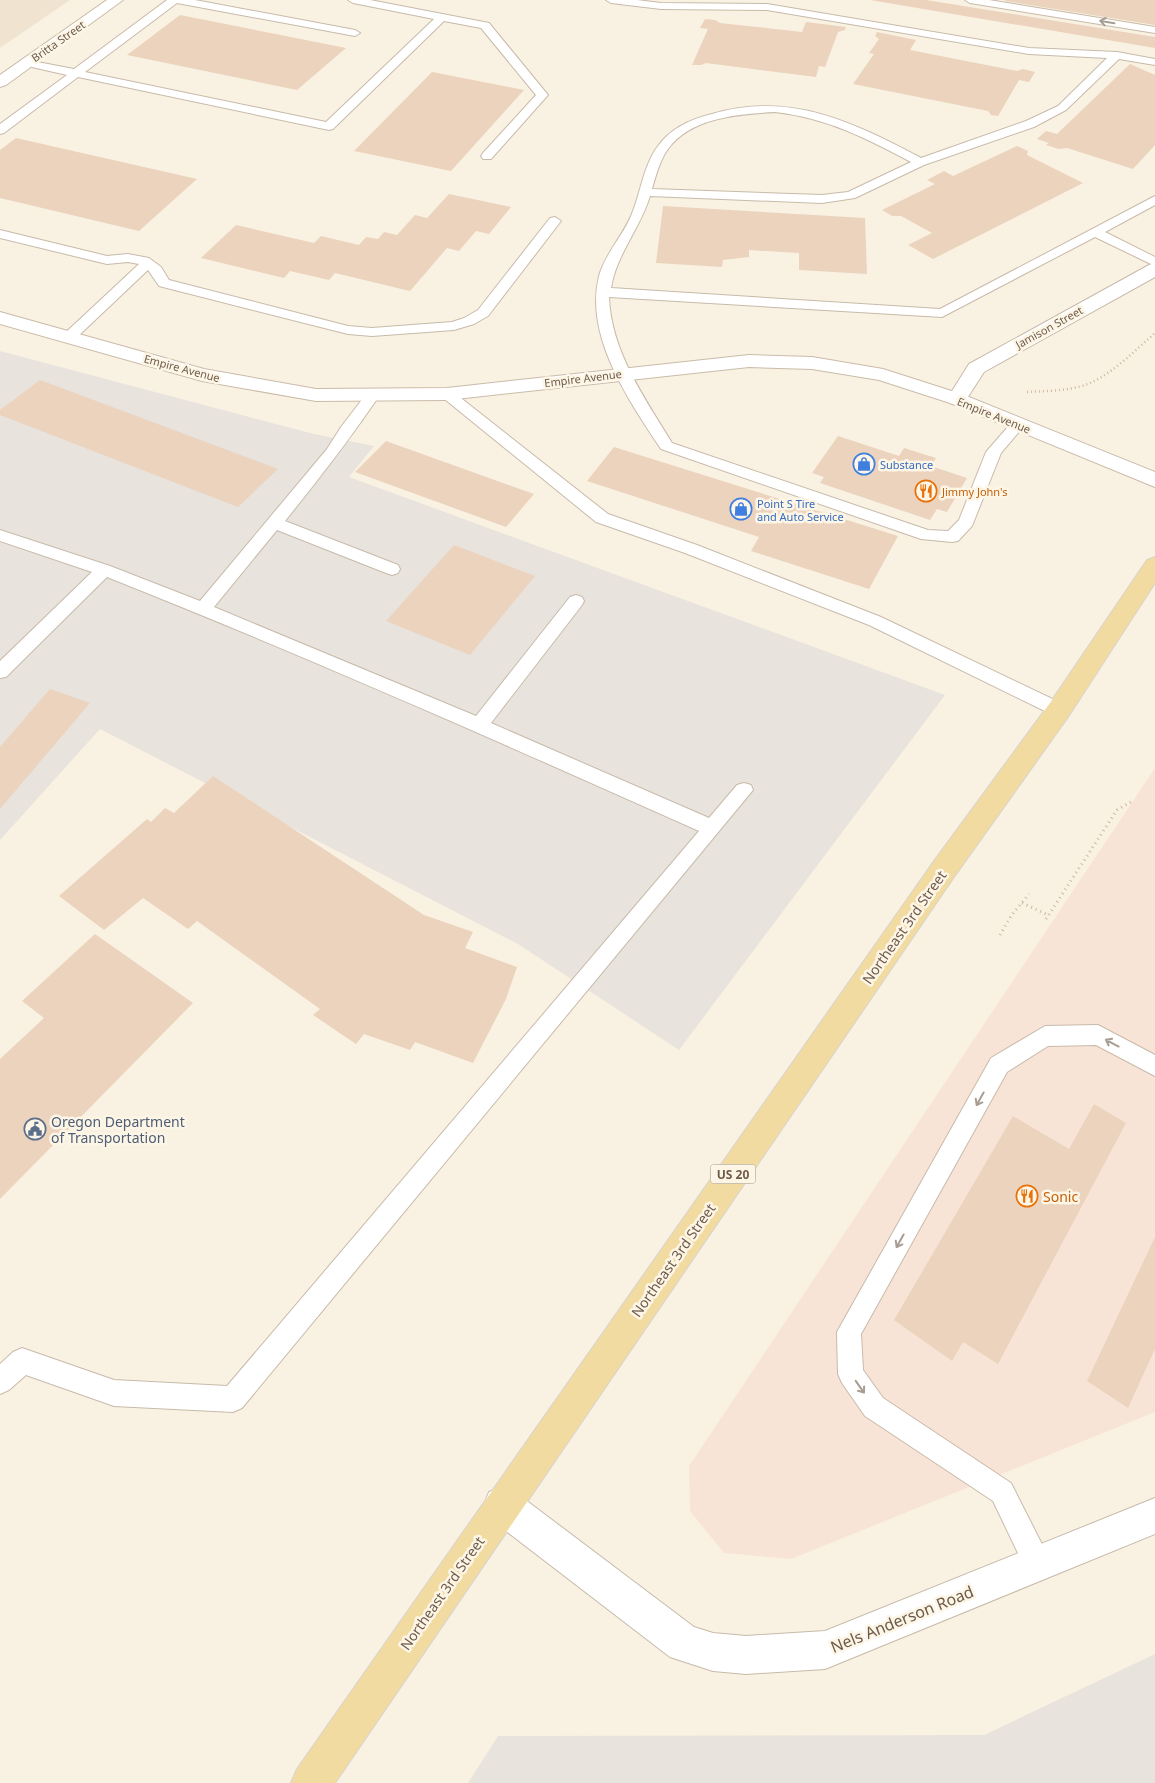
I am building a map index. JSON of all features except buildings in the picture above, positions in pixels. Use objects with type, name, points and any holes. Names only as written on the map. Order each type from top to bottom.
[{"type":"main road","name":"Northeast 3rd Street","points":[[311,1783],[939,877],[1059,710],[1155,565]]},
{"type":"street","name":"Britta Street","points":[[0,82],[116,0]]},
{"type":"street","name":"Jamison Street","points":[[957,399],[976,368],[1155,269]]},
{"type":"street","name":"Empire Avenue","points":[[0,318],[202,375],[316,395],[446,394],[622,373],[749,361],[812,363],[882,375],[957,399],[1155,480]]},
{"type":"street","name":"Nels Anderson Road","points":[[502,1505],[622,1598],[684,1643],[713,1652],[746,1654],[825,1650],[1155,1516]]},
{"type":"lane","points":[[0,130],[174,0]]},
{"type":"lane","points":[[178,0],[355,33]]},
{"type":"lane","points":[[353,0],[485,25],[542,94],[487,156]]},
{"type":"lane","points":[[412,11],[424,0]]},
{"type":"lane","points":[[611,0],[661,6],[768,8],[1029,51],[1117,55],[1155,62]]},
{"type":"lane","points":[[970,0],[1155,30]]},
{"type":"lane","points":[[27,63],[329,126],[442,17]]},
{"type":"lane","points":[[645,192],[822,199],[851,195],[920,162],[1030,124],[1062,108],[1117,55]]},
{"type":"lane","points":[[920,162],[858,129],[822,116],[797,110],[737,111],[708,118],[686,127],[668,140],[652,168],[636,217],[606,275],[600,300],[603,320],[622,373],[666,446],[927,535],[952,537],[966,522],[994,452],[1018,424]]},
{"type":"lane","points":[[602,292],[942,313],[1155,200]]},
{"type":"lane","points":[[0,234],[107,260],[128,258],[147,264],[156,270],[164,283],[348,330],[372,332],[454,326],[469,322],[483,313],[555,221]]},
{"type":"lane","points":[[1095,232],[1155,262]]},
{"type":"lane","points":[[69,337],[147,264]]},
{"type":"lane","points":[[446,394],[602,518],[691,549],[875,621],[1059,710]]},
{"type":"lane","points":[[203,609],[334,452],[346,430],[372,396]]},
{"type":"lane","points":[[275,523],[392,569]]},
{"type":"lane","points":[[0,535],[104,570],[203,609],[479,725],[712,828]]},
{"type":"lane","points":[[0,672],[104,570]]},
{"type":"lane","points":[[479,725],[576,601]]},
{"type":"lane","points":[[0,1381],[22,1361],[114,1393],[233,1398],[744,790]]},
{"type":"lane","points":[[1038,1564],[1002,1492],[874,1407],[851,1374],[849,1332],[999,1065],[1045,1036],[1098,1035],[1155,1066]]},
{"type":"path","points":[[1020,393],[1072,388],[1088,383],[1108,372],[1155,332]]},
{"type":"path","points":[[1022,903],[1047,917],[1116,810],[1134,800]]},
{"type":"path","points":[[1000,935],[1011,916],[1028,894]]},
{"type":"shaded area","points":[[0,0],[70,0],[0,48]]},
{"type":"shaded area","points":[[0,351],[314,434],[374,446],[349,477],[945,695],[679,1050],[518,944],[100,729],[0,840]]},
{"type":"shaded area","points":[[1155,768],[1155,1412],[791,1559],[724,1553],[690,1511],[689,1466]]},
{"type":"shaded area","points":[[1155,1654],[1155,1783],[468,1783],[498,1736],[984,1735]]},
{"type":"place","name":"Substance","points":[[864,464]]},
{"type":"place","name":"Jimmy John's","points":[[926,491]]},
{"type":"place","name":"Point S Tire and Auto Service","points":[[741,509]]},
{"type":"place","name":"Oregon Department of Transportation","points":[[35,1129]]},
{"type":"place","name":"Sonic","points":[[1027,1196]]}]
